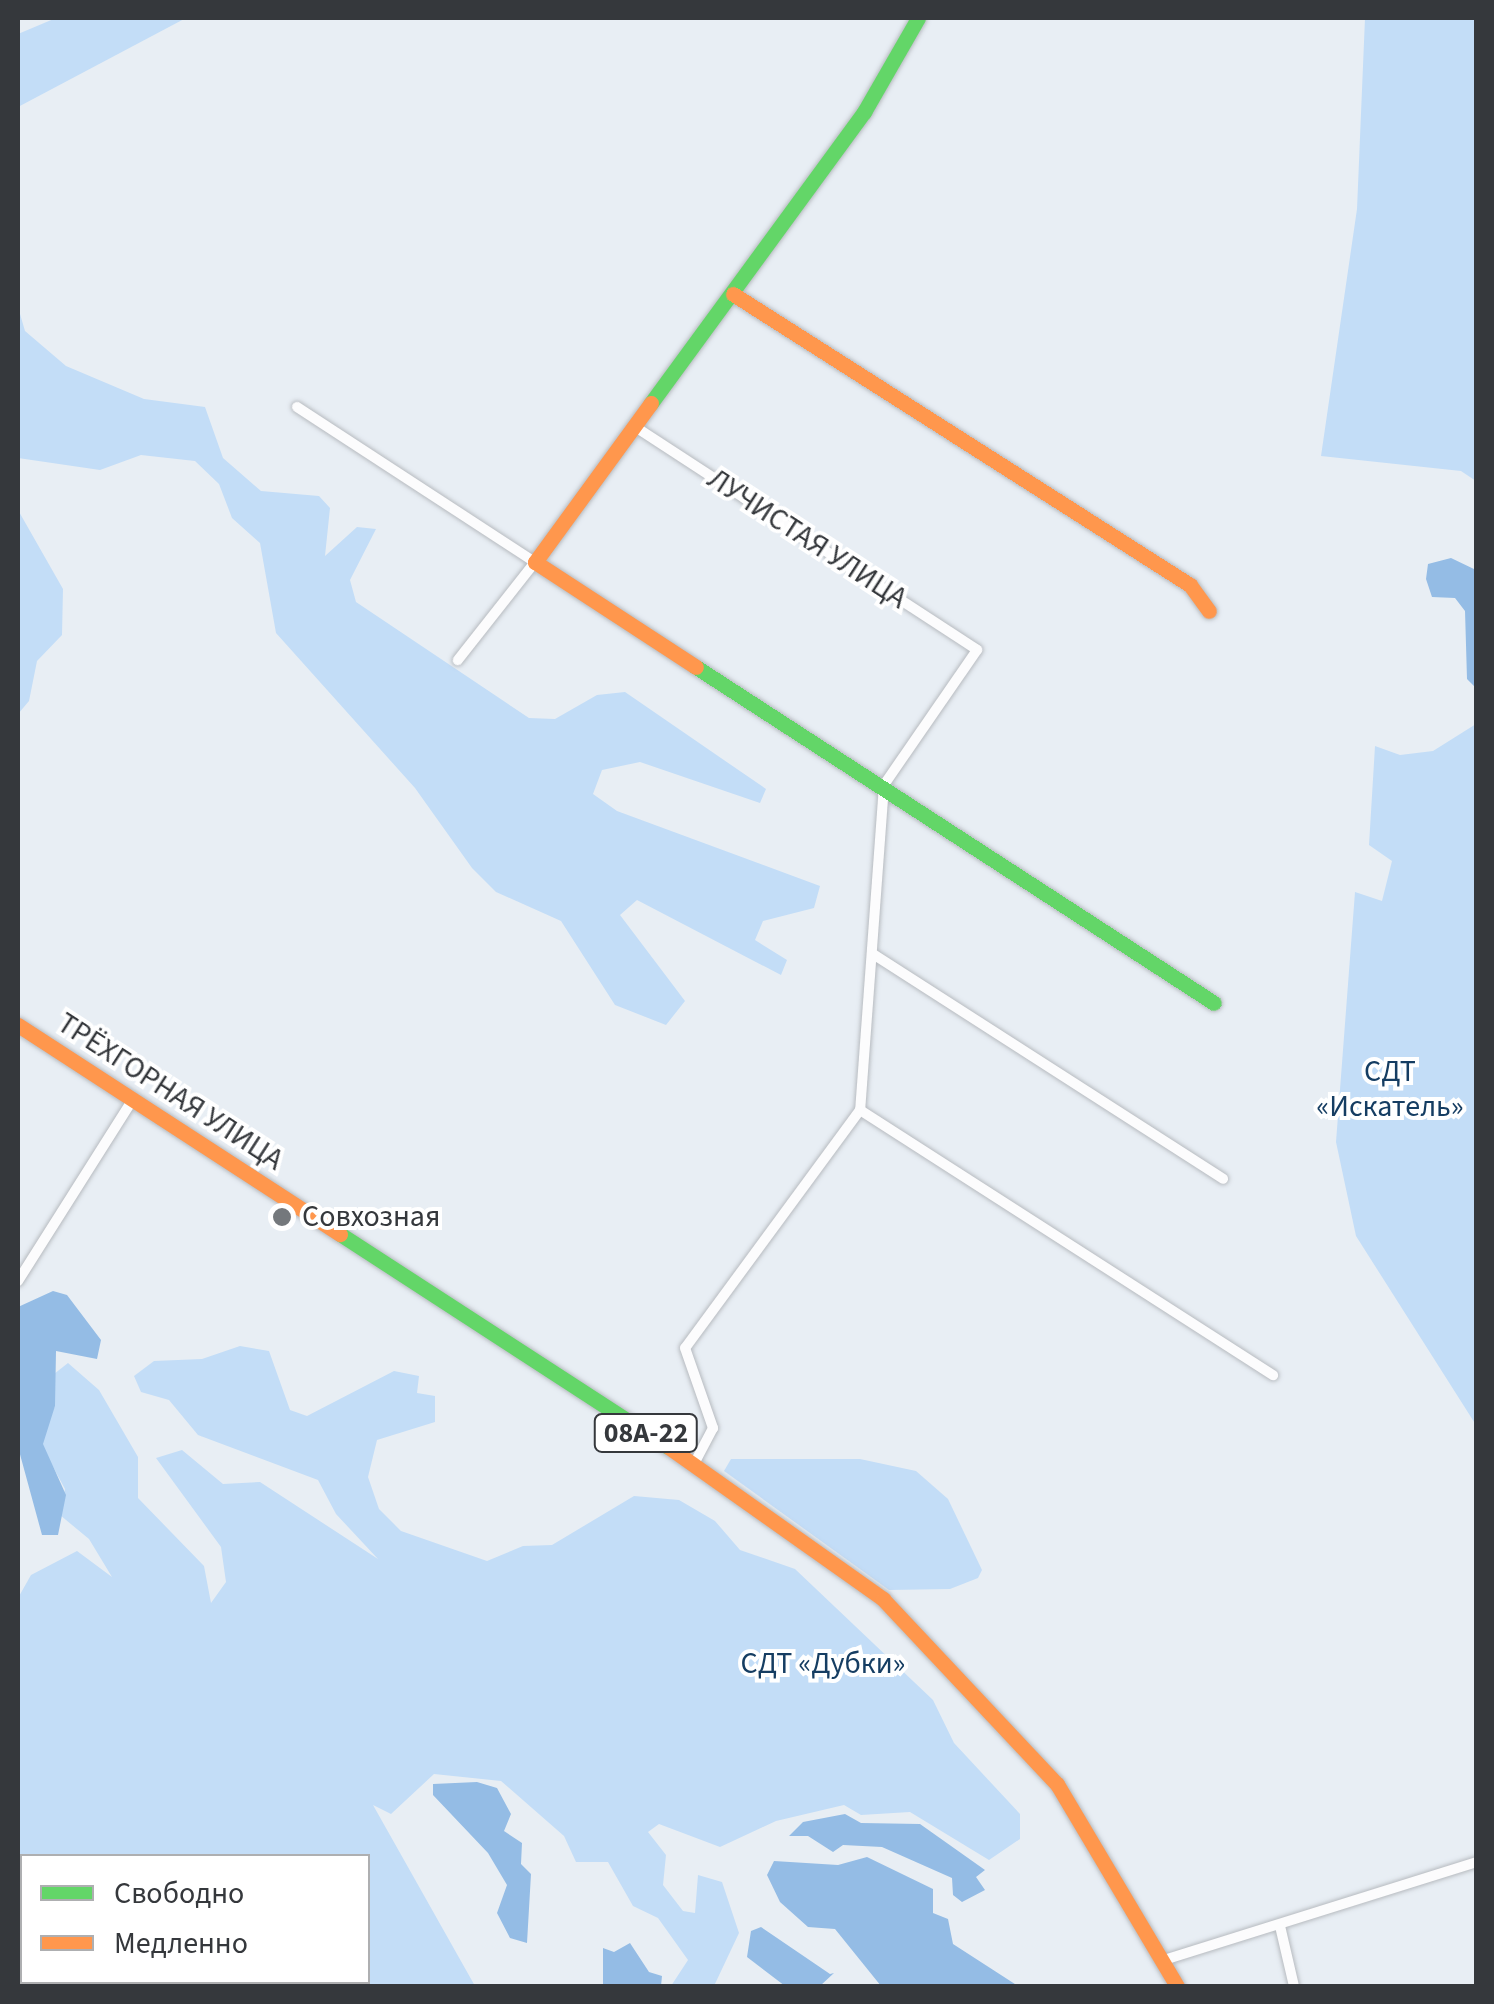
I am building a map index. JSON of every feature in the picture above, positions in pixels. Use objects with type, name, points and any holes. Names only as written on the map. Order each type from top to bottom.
[{"type":"main road","points":[[918,18],[864,112],[637,428],[535,562],[884,785],[1214,1003]]},
{"type":"main road","points":[[732,294],[1190,585],[1209,611]]},
{"type":"main road","name":"ТРЁХГОРНАЯ УЛИЦА","points":[[18,1025],[694,1464],[833,1560],[931,1642],[1057,1784],[1177,1986]]},
{"type":"street","points":[[297,407],[535,562],[458,660]]},
{"type":"street","name":"ЛУЧИСТАЯ УЛИЦА","points":[[637,428],[977,650],[884,785]]},
{"type":"street","points":[[694,1464],[712,1428],[686,1365],[688,1340],[860,1110],[884,785]]},
{"type":"street","points":[[873,954],[1223,1180]]},
{"type":"street","points":[[18,1281],[132,1100]]},
{"type":"street","points":[[860,1110],[1273,1376]]},
{"type":"street","points":[[1164,1960],[1476,1862]]},
{"type":"street","points":[[1280,1926],[1294,1986]]},
{"type":"green space","points":[[56,18],[186,18],[18,107],[18,34]]},
{"type":"green space","points":[[1365,18],[1476,18],[1476,481],[1461,471],[1321,456],[1357,209]]},
{"type":"green space","points":[[18,307],[25,331],[66,366],[144,399],[205,407],[223,458],[261,491],[319,496],[330,508],[325,556],[357,527],[376,529],[350,580],[356,602],[529,718],[555,719],[597,695],[625,692],[766,789],[760,803],[640,762],[602,770],[593,794],[617,811],[820,886],[814,908],[763,921],[755,940],[787,960],[781,975],[637,900],[620,915],[685,1001],[666,1025],[615,1005],[561,921],[496,892],[472,868],[415,788],[276,633],[260,543],[232,518],[219,484],[195,461],[141,455],[100,470],[18,458]]},
{"type":"green space","points":[[18,510],[63,589],[62,635],[37,661],[29,701],[18,714]]},
{"type":"green space","name":"СДТ «Искатель»","points":[[1476,724],[1476,1425],[1356,1236],[1336,1142],[1355,892],[1382,901],[1392,861],[1369,845],[1375,746],[1400,755],[1433,751]]},
{"type":"green space","name":"СДТ «Дубки»","points":[[240,1346],[269,1351],[290,1410],[307,1416],[394,1371],[419,1376],[417,1393],[435,1396],[435,1422],[377,1440],[368,1477],[379,1509],[401,1531],[487,1561],[523,1546],[552,1545],[634,1496],[679,1500],[715,1521],[740,1550],[795,1569],[933,1700],[954,1743],[1020,1814],[1020,1839],[989,1860],[910,1812],[861,1815],[844,1805],[776,1821],[720,1847],[659,1824],[648,1832],[666,1855],[663,1885],[683,1911],[695,1913],[698,1875],[722,1882],[739,1933],[714,1986],[671,1986],[688,1960],[658,1918],[633,1906],[608,1862],[576,1862],[564,1836],[501,1781],[434,1774],[391,1814],[373,1805],[475,1986],[18,1986],[18,1598],[31,1575],[77,1551],[112,1577],[89,1539],[60,1515],[65,1489],[39,1441],[55,1406],[54,1374],[68,1363],[99,1390],[138,1457],[138,1498],[204,1566],[211,1603],[226,1582],[221,1547],[156,1458],[182,1450],[223,1484],[260,1482],[378,1559],[336,1514],[318,1480],[198,1435],[169,1400],[141,1392],[134,1376],[154,1361],[202,1359]]},
{"type":"green space","points":[[731,1459],[860,1459],[916,1471],[948,1499],[982,1570],[978,1578],[950,1589],[889,1590],[724,1471]]},
{"type":"shaded area","points":[[1451,558],[1476,570],[1476,688],[1467,679],[1465,611],[1455,598],[1432,597],[1426,579],[1428,564]]},
{"type":"shaded area","points":[[53,1291],[67,1295],[101,1340],[97,1359],[56,1351],[55,1406],[43,1444],[66,1495],[58,1535],[42,1535],[18,1447],[18,1307]]},
{"type":"shaded area","points":[[477,1782],[497,1788],[511,1814],[504,1831],[522,1843],[521,1864],[531,1874],[527,1943],[510,1938],[497,1913],[507,1885],[488,1853],[433,1795],[433,1784]]},
{"type":"shaded area","points":[[845,1814],[861,1823],[920,1824],[985,1870],[976,1877],[985,1890],[962,1902],[953,1895],[952,1878],[882,1847],[843,1845],[833,1852],[808,1836],[789,1836],[803,1822]]},
{"type":"shaded area","points":[[867,1857],[933,1889],[933,1913],[948,1919],[953,1944],[1018,1986],[881,1986],[835,1929],[808,1927],[780,1902],[767,1875],[774,1861],[838,1865]]},
{"type":"shaded area","points":[[761,1927],[834,1973],[820,1986],[785,1986],[747,1957],[751,1931]]},
{"type":"shaded area","points":[[630,1943],[649,1972],[662,1976],[661,1986],[603,1986],[603,1948],[614,1952]]},
{"type":"traffic: fast","points":[[651,403],[864,112],[918,18]]},
{"type":"traffic: fast","points":[[696,667],[1214,1003]]},
{"type":"traffic: fast","points":[[340,1234],[667,1446]]},
{"type":"traffic: slow","points":[[733,294],[1190,585],[1209,611]]},
{"type":"traffic: slow","points":[[651,403],[535,562],[696,667]]},
{"type":"traffic: slow","points":[[18,1025],[340,1234]]},
{"type":"traffic: slow","points":[[667,1446],[883,1599],[1057,1784],[1177,1986]]},
{"type":"place","name":"Совхозная","points":[[282,1217]]}]
